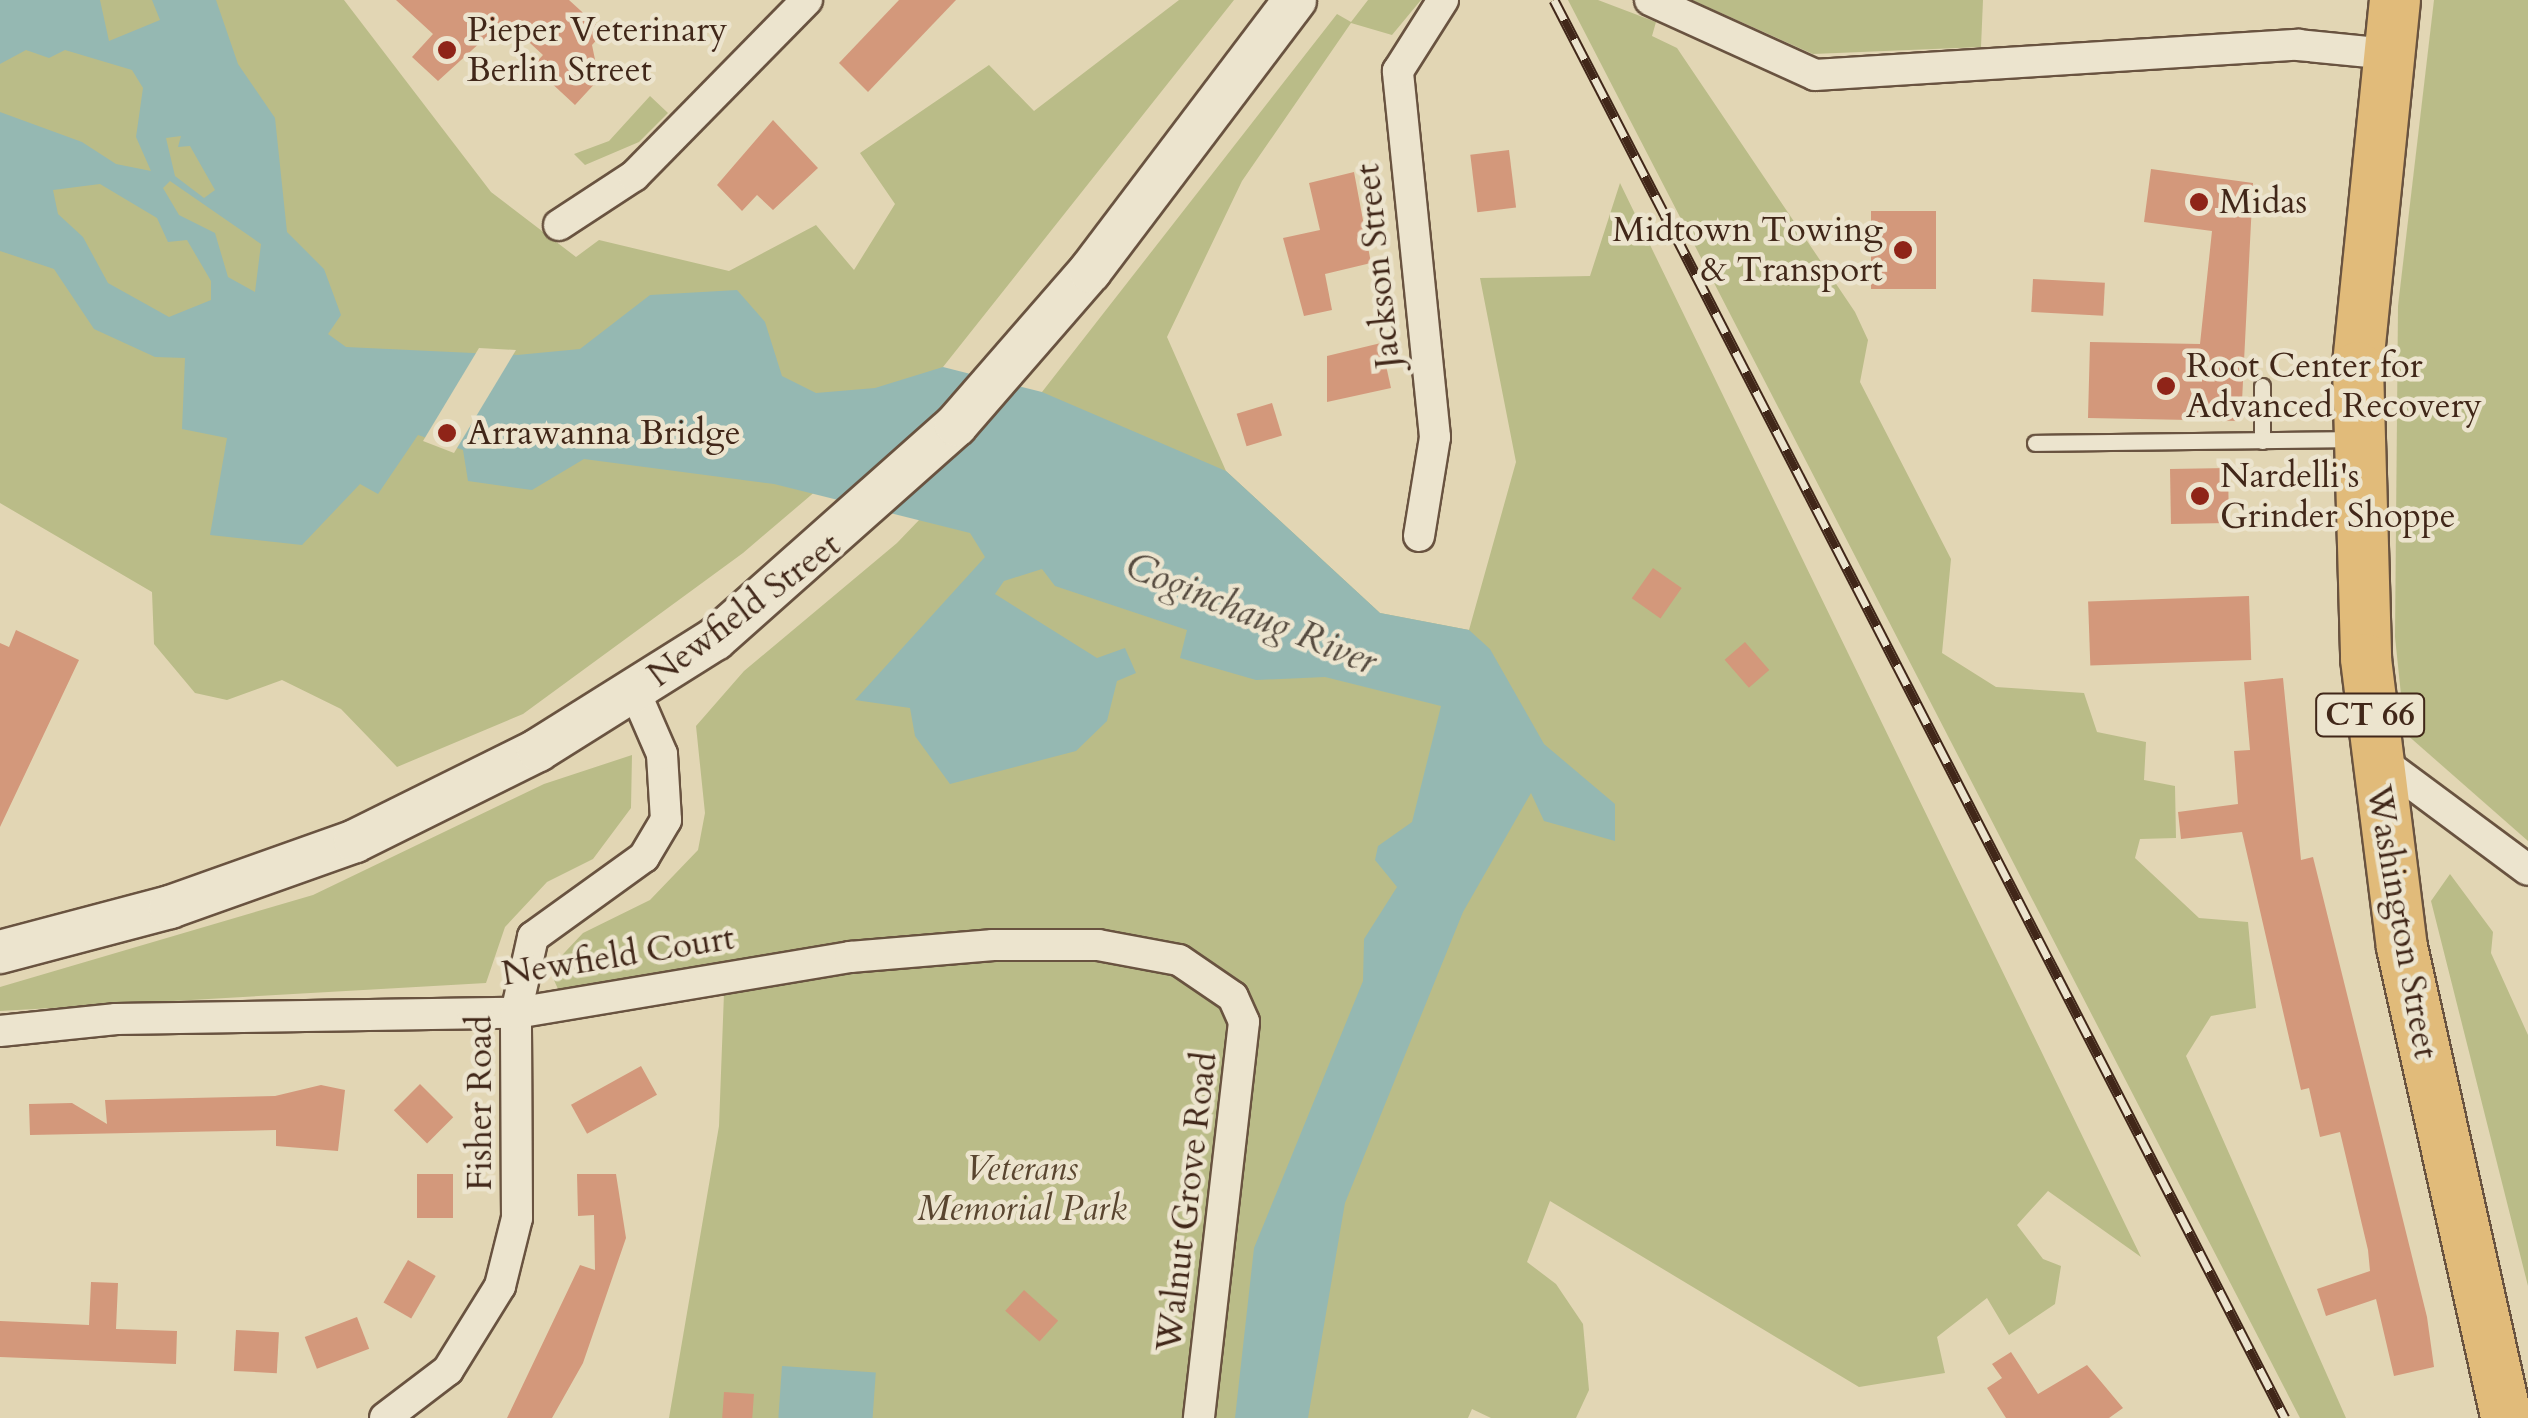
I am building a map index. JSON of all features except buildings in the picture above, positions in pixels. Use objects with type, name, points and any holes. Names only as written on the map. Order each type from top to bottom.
[{"type":"highway","name":"Washington Street","points":[[2395,0],[2356,439],[2374,755],[2420,1038],[2506,1418]]},
{"type":"main road","name":"Newfield Street","points":[[0,952],[170,907],[355,841],[635,692],[788,582],[878,504],[1028,346],[1295,0]]},
{"type":"street","points":[[559,225],[634,176],[807,0]]},
{"type":"street","name":"Jackson Street","points":[[1419,536],[1435,437],[1398,71],[1443,0]]},
{"type":"street","points":[[1650,0],[1815,75],[2298,45],[2388,54]]},
{"type":"street","name":"Fisher Road","points":[[385,1418],[448,1370],[500,1286],[517,1218],[516,1012],[527,950],[541,927],[624,873],[661,834],[666,772],[635,692]]},
{"type":"street","points":[[2374,755],[2528,870]]},
{"type":"street","name":"Newfield Court","points":[[0,1032],[116,1020],[516,1012],[850,957],[1047,943],[1180,960],[1232,997]]},
{"type":"street","name":"Walnut Grove Road","points":[[1199,1418],[1244,1052],[1232,997]]},
{"type":"lane","points":[[2262,386],[2262,441]]},
{"type":"lane","points":[[2035,444],[2356,439]]},
{"type":"green space","points":[[0,0],[344,0],[491,192],[576,257],[599,240],[729,271],[816,225],[854,270],[895,204],[860,153],[989,65],[1034,111],[1179,0],[1234,0],[943,367],[871,444],[743,553],[523,714],[397,767],[341,709],[282,680],[227,700],[195,693],[154,644],[152,592],[0,503]]},
{"type":"green space","name":"Veterans Memorial Park","points":[[1368,0],[1421,0],[1392,35],[1351,23],[1242,181],[1167,337],[1226,471],[1380,613],[1469,630],[1516,462],[1480,278],[1590,276],[1620,183],[2141,1257],[2048,1191],[2017,1225],[2043,1259],[2061,1266],[2055,1304],[2009,1335],[1987,1298],[1937,1337],[1945,1373],[1859,1387],[1550,1201],[1527,1262],[1556,1284],[1583,1324],[1589,1390],[1576,1418],[1491,1418],[1472,1409],[1468,1418],[669,1418],[719,1126],[724,993],[571,1018],[549,969],[583,933],[650,900],[698,850],[705,813],[696,726],[744,671],[897,543],[1042,392],[1337,14],[1351,22]]},
{"type":"green space","points":[[1568,0],[1598,0],[1656,22],[1652,36],[1677,48],[1855,312],[1868,340],[1860,382],[1951,559],[1942,653],[1996,687],[2084,693],[2097,732],[2146,742],[2144,780],[2175,786],[2176,838],[2140,839],[2135,858],[2199,918],[2248,922],[2256,1008],[2211,1016],[2186,1056],[2346,1418],[2300,1418]]},
{"type":"green space","points":[[1692,0],[1983,0],[1981,47],[1813,54]]},
{"type":"green space","points":[[2434,0],[2528,0],[2528,841],[2405,733],[2395,637],[2398,306]]},
{"type":"green space","points":[[650,96],[668,113],[639,142],[585,165],[574,154],[609,141]]},
{"type":"green space","points":[[632,755],[631,808],[593,859],[547,882],[505,927],[486,983],[0,1011],[0,987],[313,895],[544,784]]},
{"type":"green space","points":[[2450,874],[2493,932],[2491,953],[2528,1035],[2528,1286],[2431,901]]},
{"type":"water","name":"Coginchaug River","points":[[0,0],[100,0],[109,41],[160,20],[152,0],[216,0],[238,64],[275,118],[287,232],[324,269],[341,315],[328,334],[346,347],[517,355],[580,349],[650,295],[737,290],[765,322],[782,376],[816,393],[875,388],[943,367],[1042,392],[1226,471],[1380,613],[1469,630],[1490,649],[1544,744],[1615,804],[1615,841],[1544,821],[1531,793],[1463,912],[1345,1203],[1308,1418],[1235,1418],[1254,1248],[1363,981],[1364,939],[1397,887],[1375,860],[1378,846],[1412,822],[1441,706],[1325,677],[1256,680],[1180,658],[1187,630],[1055,586],[1042,569],[1004,581],[995,594],[1097,658],[1125,648],[1136,673],[1117,681],[1107,721],[1076,751],[950,784],[915,736],[910,708],[855,700],[985,557],[970,533],[774,484],[584,459],[532,490],[468,481],[463,450],[418,435],[378,494],[360,484],[302,545],[210,535],[227,438],[182,429],[185,358],[155,357],[94,329],[54,269],[0,251],[0,112],[82,142],[116,164],[151,171],[136,137],[143,88],[132,70],[65,50],[49,58],[26,50],[0,64]],"holes":[[[181,136],[178,147],[190,146],[215,190],[204,198],[175,176],[166,138]],[[170,181],[261,244],[255,292],[228,277],[215,233],[179,215],[163,188]],[[100,184],[157,218],[168,242],[187,240],[211,281],[211,300],[169,317],[108,283],[83,237],[58,214],[53,190]]]},
{"type":"water","points":[[782,1366],[876,1373],[873,1418],[778,1418]]},
{"type":"pier","points":[[479,348],[516,350],[454,453],[423,441]]},
{"type":"railway","points":[[1554,0],[2285,1418]]},
{"type":"place","name":"Pieper Veterinary Berlin Street","points":[[447,50]]},
{"type":"place","name":"Midas","points":[[2199,202]]},
{"type":"place","name":"Midtown Towing & Transport","points":[[1903,250]]},
{"type":"place","name":"Root Center for Advanced Recovery","points":[[2166,386]]},
{"type":"place","name":"Arrawanna Bridge","points":[[447,433]]},
{"type":"place","name":"Nardelli's Grinder Shoppe","points":[[2200,496]]}]
